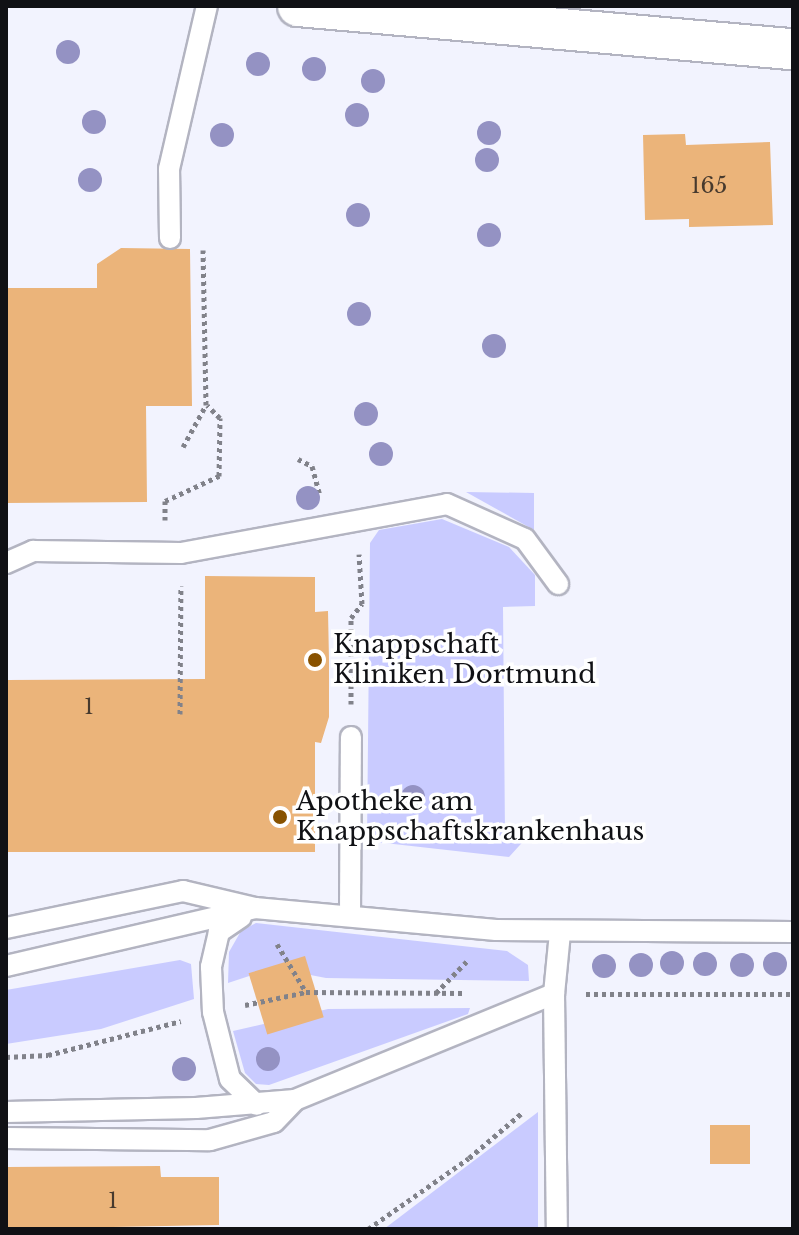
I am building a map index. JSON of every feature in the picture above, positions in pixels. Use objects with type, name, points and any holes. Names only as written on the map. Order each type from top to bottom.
[{"type":"street","points":[[298,6],[793,49]]},
{"type":"lane","points":[[170,238],[169,169],[207,6]]},
{"type":"lane","points":[[6,563],[33,551],[181,553],[447,504],[525,539],[558,584]]},
{"type":"lane","points":[[350,915],[351,737]]},
{"type":"lane","points":[[6,928],[183,891],[255,908],[560,933],[793,932]]},
{"type":"lane","points":[[6,966],[255,908]]},
{"type":"lane","points":[[255,908],[219,932],[211,967],[213,1012],[230,1079],[257,1105]]},
{"type":"lane","points":[[557,1229],[554,994],[560,933]]},
{"type":"lane","points":[[6,1112],[257,1105],[295,1100],[554,994]]},
{"type":"lane","points":[[6,1138],[210,1140],[274,1122],[295,1100]]},
{"type":"path","points":[[170,238],[203,238],[206,405],[183,447]]},
{"type":"path","points":[[171,498],[219,476],[220,418],[206,405]]},
{"type":"path","points":[[298,459],[312,466],[327,526]]},
{"type":"path","points":[[180,714],[181,553]]},
{"type":"path","points":[[351,737],[351,618],[362,604],[361,576]]},
{"type":"path","points":[[6,1057],[48,1055],[213,1012],[306,992]]},
{"type":"path","points":[[368,1229],[469,1158],[556,1084]]},
{"type":"shaded area","points":[[466,492],[534,493],[534,530]]},
{"type":"shaded area","points":[[442,519],[509,547],[535,575],[535,606],[503,607],[505,834],[529,835],[509,857],[367,841],[370,543],[379,530]]},
{"type":"shaded area","points":[[256,923],[507,951],[528,965],[529,981],[326,978],[274,968],[228,983],[229,952],[241,931]]},
{"type":"shaded area","points":[[180,960],[191,964],[194,999],[101,1029],[6,1044],[6,990]]},
{"type":"shaded area","points":[[470,1008],[468,1014],[269,1085],[256,1084],[245,1073],[233,1031],[328,1009]]},
{"type":"shaded area","points":[[538,1112],[538,1229],[384,1229]]},
{"type":"building","points":[[685,134],[686,145],[770,142],[773,225],[689,227],[689,219],[645,220],[643,135]]},
{"type":"building","points":[[121,248],[190,249],[192,406],[146,406],[147,502],[6,503],[6,288],[97,288],[97,264]]},
{"type":"building","points":[[205,576],[315,577],[315,612],[328,611],[329,717],[321,743],[315,742],[315,852],[6,852],[6,680],[205,679]]},
{"type":"building","points":[[305,956],[324,1017],[267,1034],[249,973]]},
{"type":"building","points":[[710,1125],[750,1125],[750,1164],[710,1164]]},
{"type":"building","points":[[160,1166],[161,1177],[219,1177],[219,1225],[6,1229],[6,1167]]},
{"type":"place","name":"Knappschaft Kliniken Dortmund","points":[[315,660]]},
{"type":"place","name":"Apotheke am Knappschaftskrankenhaus","points":[[280,817]]}]
